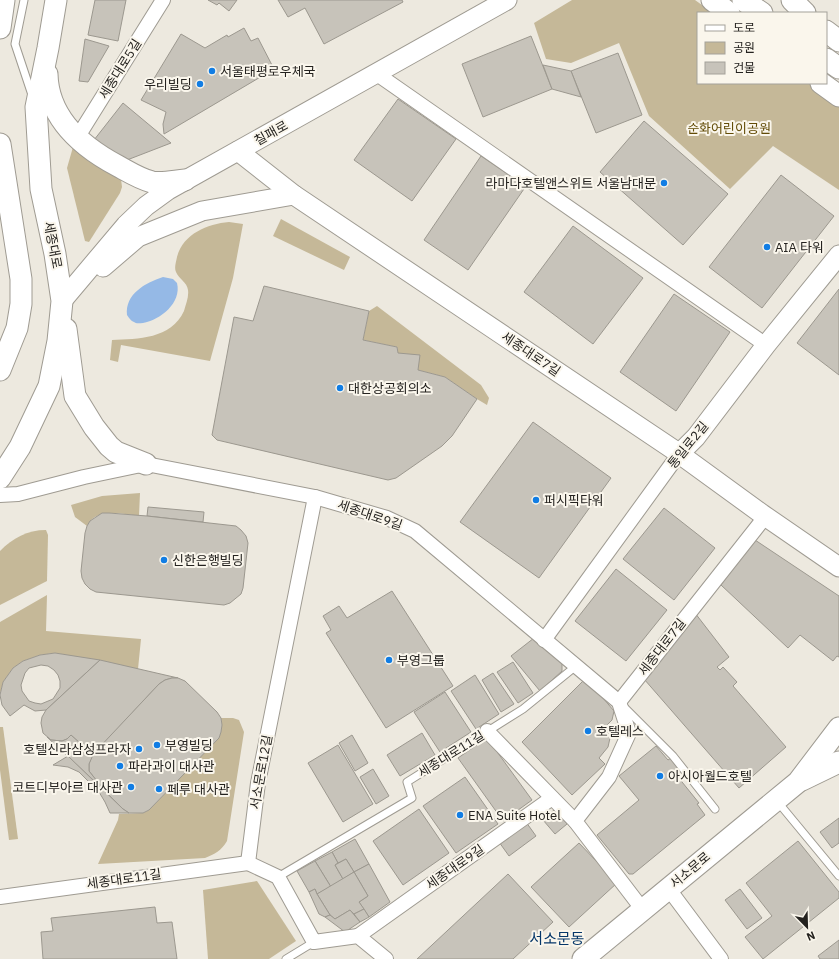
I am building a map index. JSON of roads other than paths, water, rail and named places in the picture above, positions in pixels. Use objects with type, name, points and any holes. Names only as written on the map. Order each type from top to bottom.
[{"type":"main road","points":[[0,28],[4,0]]},
{"type":"main road","name":"세종대로","points":[[0,478],[20,447],[49,386],[58,341],[62,301],[55,254],[41,189],[36,107],[56,0]]},
{"type":"main road","points":[[712,0],[728,12]]},
{"type":"main road","points":[[743,0],[761,12]]},
{"type":"main road","points":[[792,0],[804,12]]},
{"type":"main road","points":[[827,32],[839,41]]},
{"type":"main road","points":[[48,48],[48,92],[64,124],[77,138],[86,146],[112,163],[136,176],[152,182],[185,180]]},
{"type":"main road","points":[[827,60],[839,68]]},
{"type":"main road","points":[[822,84],[839,96]]},
{"type":"main road","points":[[0,144],[21,279],[21,304],[17,328],[0,370]]},
{"type":"main road","points":[[62,301],[75,396],[94,427],[109,446],[116,452],[146,464]]},
{"type":"main road","name":"서소문로","points":[[798,782],[839,728]]},
{"type":"main road","name":"서소문로","points":[[583,959],[798,782],[839,762]]},
{"type":"street","name":"세종대로5길","points":[[77,138],[163,0]]},
{"type":"street","name":"칠패로","points":[[62,301],[126,225],[146,206],[185,180],[378,74],[507,0]]},
{"type":"street","points":[[378,74],[766,345]]},
{"type":"street","name":"세종대로7길","points":[[238,151],[294,195],[680,454],[765,517],[839,567]]},
{"type":"street","points":[[62,301],[138,237],[202,211],[294,195]]},
{"type":"street","name":"통일로2길","points":[[544,640],[680,454],[696,437],[766,345],[839,255]]},
{"type":"street","name":"세종대로9길","points":[[0,495],[18,494],[84,477],[146,464],[315,497],[387,518],[416,531],[619,702]]},
{"type":"street","name":"서소문로12길","points":[[248,862],[258,783],[315,497]]},
{"type":"street","name":"세종대로7길","points":[[619,702],[765,517]]},
{"type":"street","points":[[574,821],[609,777],[629,732],[619,702]]},
{"type":"street","points":[[487,731],[574,821],[643,910]]},
{"type":"street","name":"세종대로9길","points":[[358,936],[552,798]]},
{"type":"street","points":[[248,862],[278,877],[314,942],[358,936],[386,959]]},
{"type":"street","name":"세종대로11길","points":[[0,897],[248,862]]},
{"type":"street","points":[[668,888],[722,959]]},
{"type":"lane","points":[[24,0],[15,44],[36,107]]},
{"type":"lane","name":"세종대로11길","points":[[278,877],[412,798],[407,782],[523,709],[576,666]]},
{"type":"lane","points":[[619,702],[673,756],[715,809]]},
{"type":"lane","points":[[776,800],[839,876]]},
{"type":"lane","points":[[286,959],[314,942]]},
{"type":"water","points":[[163,277],[173,279],[177,283],[178,290],[173,304],[163,314],[150,321],[136,323],[132,321],[127,315],[127,308],[133,295],[143,286]]},
{"type":"place","name":"서울태평로우체국","points":[[212,71]]},
{"type":"place","name":"우리빌딩","points":[[200,84]]},
{"type":"place","name":"라마다호텔앤스위트 서울남대문","points":[[664,183]]},
{"type":"place","name":"AIA 타워","points":[[767,247]]},
{"type":"place","name":"대한상공회의소","points":[[340,388]]},
{"type":"place","name":"퍼시픽타워","points":[[536,500]]},
{"type":"place","name":"신한은행빌딩","points":[[164,560]]},
{"type":"place","name":"부영그룹","points":[[389,660]]},
{"type":"place","name":"호텔레스","points":[[588,731]]},
{"type":"place","name":"부영빌딩","points":[[157,745]]},
{"type":"place","name":"호텔신라삼성프라자","points":[[139,749]]},
{"type":"place","name":"파라과이 대사관","points":[[120,766]]},
{"type":"place","name":"아시아월드호텔","points":[[660,776]]},
{"type":"place","name":"코트디부아르 대사관","points":[[131,787]]},
{"type":"place","name":"페루 대사관","points":[[159,789]]},
{"type":"place","name":"ENA Suite Hotel","points":[[460,815]]},
{"type":"district","name":"서소문동","points":[[557,938]]},
{"type":"park label","name":"순화어린이공원","points":[[729,128]]}]
